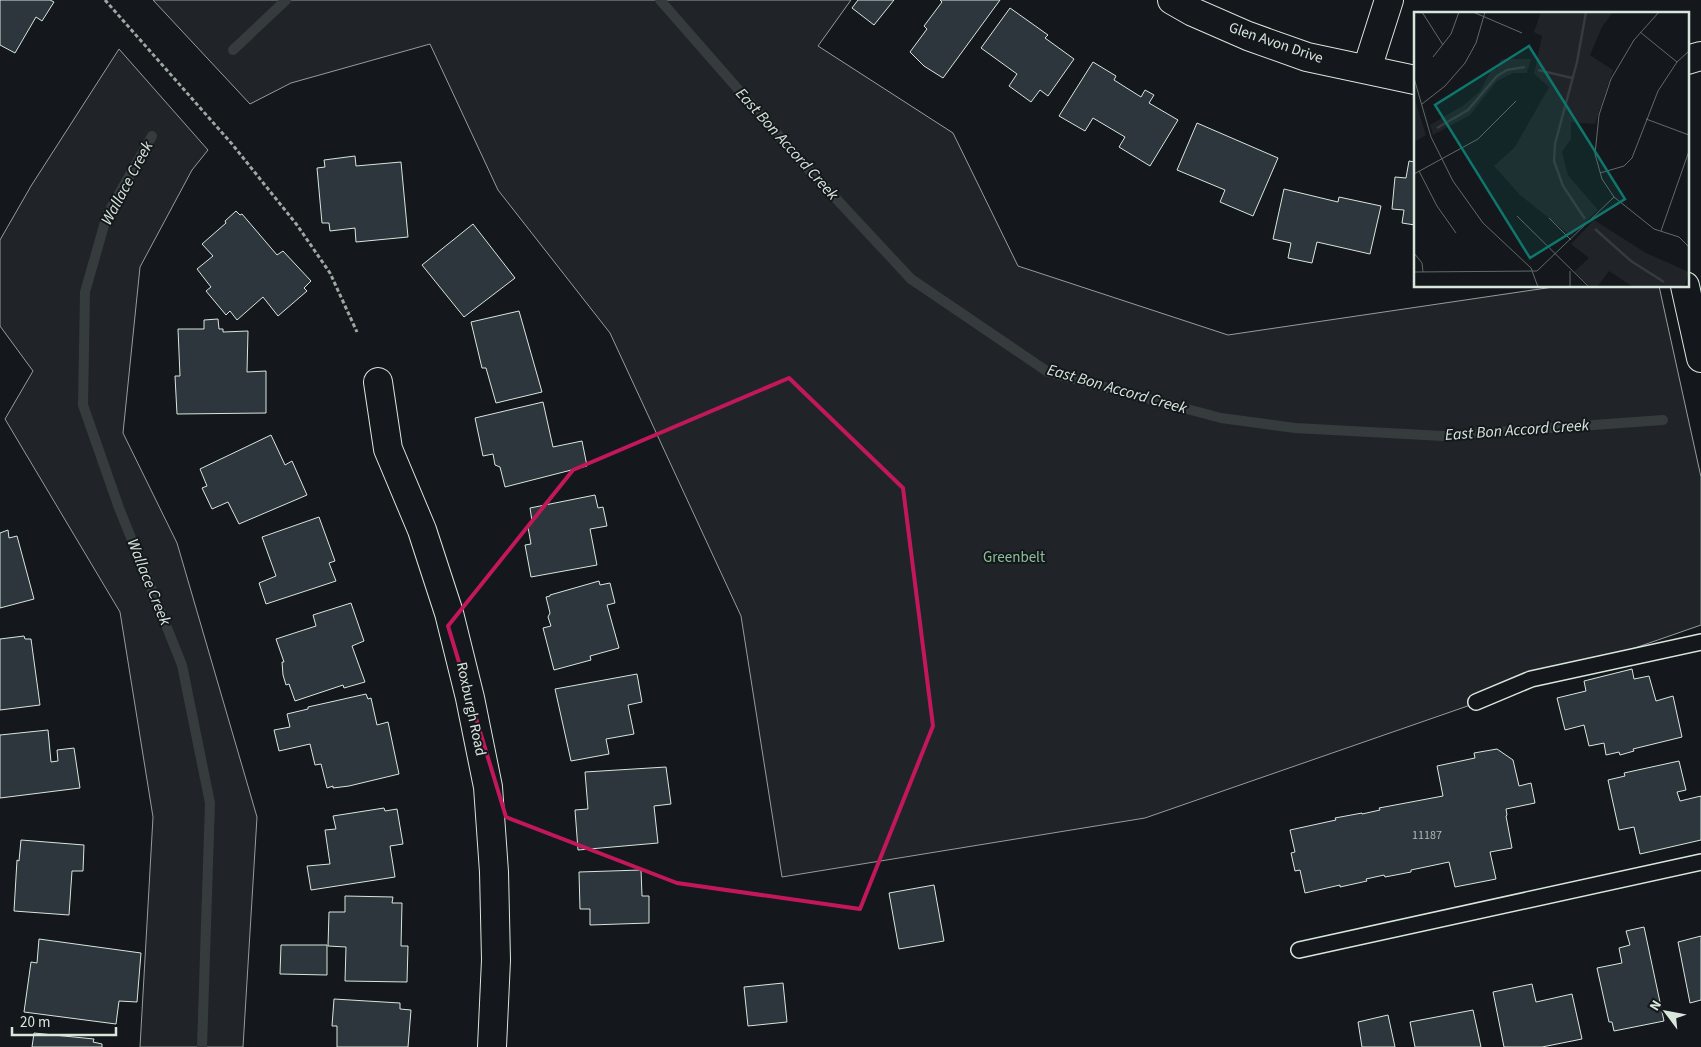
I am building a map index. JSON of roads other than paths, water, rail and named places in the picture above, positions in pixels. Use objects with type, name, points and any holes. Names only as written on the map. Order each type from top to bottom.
[{"type":"street","name":"Glen Avon Drive","points":[[1172,0],[1192,12],[1248,36],[1307,57],[1414,80]]},
{"type":"street","points":[[1367,69],[1389,0]]},
{"type":"street","points":[[1688,60],[1701,56]]},
{"type":"street","points":[[1685,288],[1701,358]]},
{"type":"street","name":"Roxburgh Road","points":[[378,382],[388,449],[422,530],[449,613],[470,698],[488,787],[494,872],[496,960],[492,1047]]},
{"type":"lane","points":[[1476,702],[1531,679],[1701,642]]},
{"type":"lane","points":[[1299,950],[1701,862]]},
{"type":"waterway","name":"Wallace Creek","points":[[233,50],[286,0]]},
{"type":"waterway","name":"East Bon Accord Creek","points":[[660,0],[801,161],[911,279],[1048,372],[1221,418],[1295,428],[1443,436],[1663,420]]},
{"type":"waterway","name":"Wallace Creek","points":[[152,136],[107,215],[85,292],[83,405],[119,508],[182,665],[210,803],[202,1047]]},
{"type":"park label","name":"Greenbelt","points":[[1014,557]]}]
